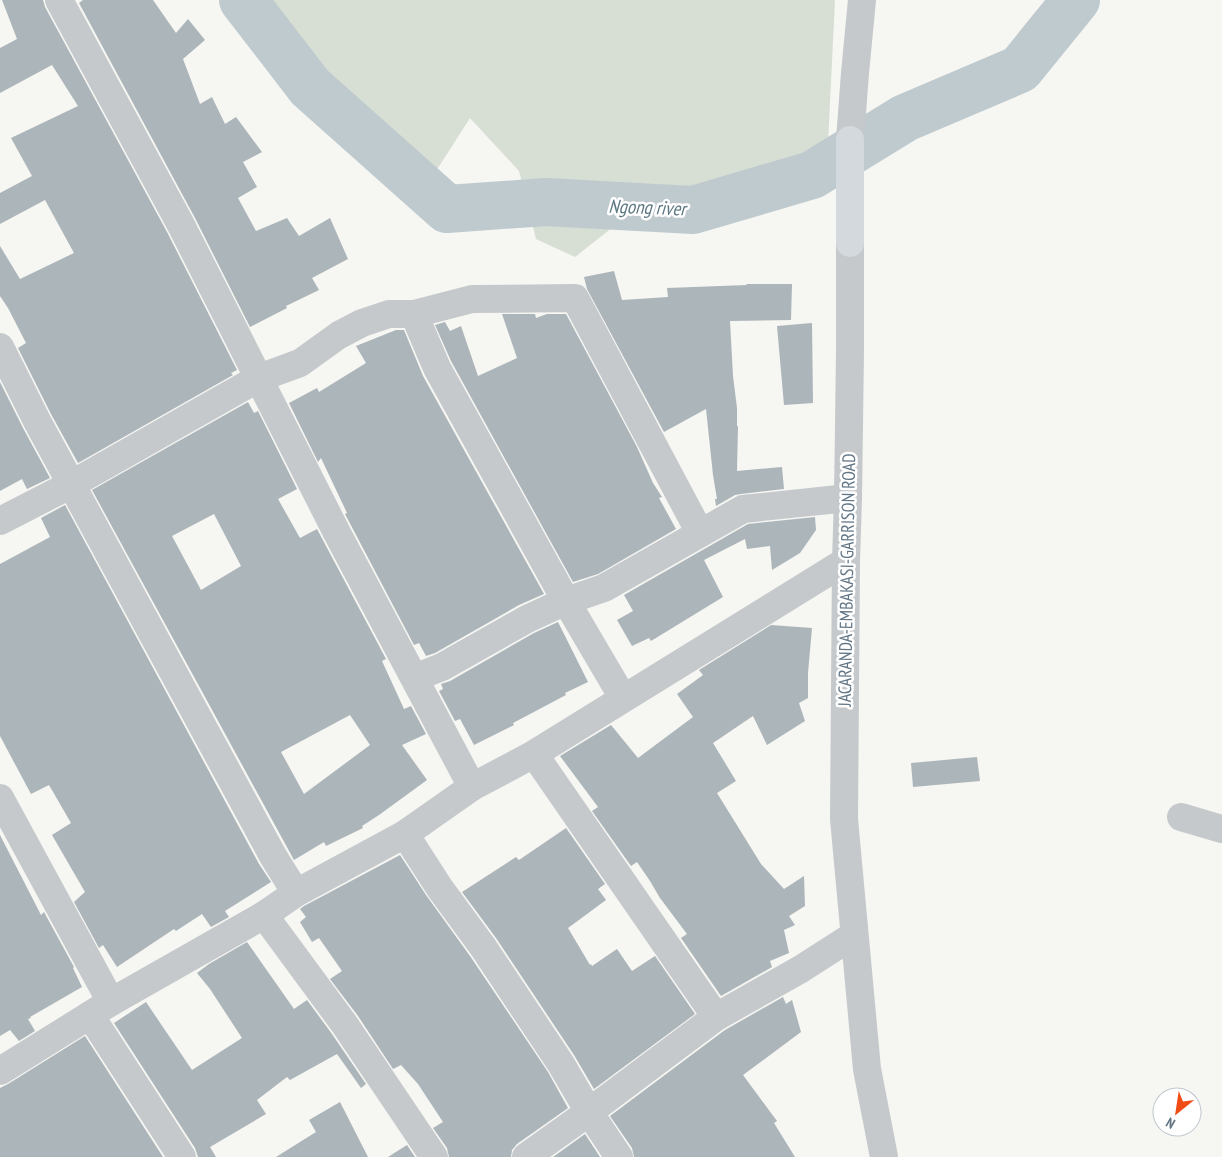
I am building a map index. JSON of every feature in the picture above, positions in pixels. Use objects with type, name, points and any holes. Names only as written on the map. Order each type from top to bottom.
[{"type":"main road","name":"JACARANDA-EMBAKASI-GARRISON ROAD","points":[[850,140],[850,243]]},
{"type":"street","points":[[59,0],[181,224],[338,533],[472,786]]},
{"type":"street","name":"JACARANDA-EMBAKASI-GARRISON ROAD","points":[[850,140],[854,73],[862,0]]},
{"type":"street","name":"JACARANDA-EMBAKASI-GARRISON ROAD","points":[[850,243],[844,819],[867,1069],[884,1157]]},
{"type":"street","points":[[0,521],[72,484],[258,378],[300,363],[339,335],[362,323],[389,314],[414,314],[472,299],[575,298],[700,533]]},
{"type":"street","points":[[414,314],[437,368],[566,601],[623,698]]},
{"type":"street","points":[[0,347],[37,421],[273,856],[296,894]]},
{"type":"street","points":[[414,678],[442,667],[526,619],[566,601],[604,588],[743,509],[848,498]]},
{"type":"street","points":[[0,1071],[100,1009],[264,915],[296,894],[405,834],[472,786],[534,754],[846,561]]},
{"type":"street","points":[[534,754],[716,1017]]},
{"type":"street","points":[[0,798],[93,968],[100,1009],[182,1157]]},
{"type":"street","points":[[1181,817],[1222,829]]},
{"type":"street","points":[[405,834],[439,887],[483,948],[561,1064],[589,1112],[619,1157]]},
{"type":"street","points":[[264,915],[345,1025],[434,1157]]},
{"type":"street","points":[[526,1157],[716,1017],[800,969],[854,935]]},
{"type":"shaded area","points":[[269,0],[835,0],[828,143],[749,201],[678,221],[627,216],[575,257],[536,239],[519,171],[470,118],[438,168],[401,199],[299,92]]},
{"type":"building","points":[[2,0],[43,0],[45,7],[167,232],[237,370],[231,373],[233,375],[78,463],[18,348],[26,343],[0,296],[0,246],[20,279],[74,253],[45,200],[0,224],[0,193],[32,176],[11,138],[78,106],[52,65],[0,93],[0,48],[17,39]]},
{"type":"building","points":[[83,0],[153,0],[176,33],[188,19],[205,40],[183,59],[200,104],[212,97],[225,124],[236,117],[262,152],[243,162],[257,187],[238,198],[256,231],[287,218],[299,236],[330,218],[348,259],[312,278],[319,290],[250,327],[195,218],[79,3]]},
{"type":"building","points":[[614,271],[622,300],[668,297],[667,288],[792,284],[791,320],[730,321],[738,426],[737,471],[782,467],[784,489],[735,495],[716,506],[715,499],[717,499],[706,409],[664,432],[587,289],[584,277]]},
{"type":"building","points":[[502,314],[535,314],[536,318],[547,314],[566,314],[637,447],[653,483],[662,497],[659,498],[676,529],[598,574],[573,582],[451,361],[435,325],[445,322],[450,331],[461,326],[478,376],[517,358]]},
{"type":"building","points":[[812,323],[813,403],[784,405],[777,326]]},
{"type":"building","points":[[396,330],[404,330],[423,376],[544,594],[519,605],[435,653],[426,656],[419,643],[414,645],[345,514],[347,513],[321,458],[318,462],[289,403],[317,388],[319,392],[366,363],[356,346]]},
{"type":"building","points":[[0,382],[50,478],[27,489],[22,479],[0,491]]},
{"type":"building","points":[[248,402],[254,413],[258,411],[297,489],[278,499],[300,538],[317,529],[386,659],[382,661],[404,709],[411,706],[426,734],[402,745],[427,780],[362,826],[363,828],[326,846],[324,842],[294,860],[92,490]],"holes":[[[214,514],[241,566],[201,590],[172,536]],[[350,715],[370,745],[304,794],[281,752]]]},
{"type":"building","points":[[65,505],[259,864],[271,882],[225,911],[229,917],[211,927],[202,914],[176,931],[174,929],[117,967],[103,945],[99,948],[74,902],[85,892],[52,835],[71,823],[49,785],[31,794],[0,736],[0,564],[50,537],[41,518]]},
{"type":"building","points":[[815,517],[816,530],[800,553],[772,570],[770,546],[747,549],[745,539],[704,560],[723,597],[651,641],[649,638],[632,646],[617,620],[633,611],[624,595],[748,524]]},
{"type":"building","points":[[558,622],[588,682],[513,723],[514,725],[474,745],[460,719],[455,721],[439,691],[443,689],[441,684],[450,681],[534,633]]},
{"type":"building","points":[[771,625],[812,628],[808,698],[799,703],[805,721],[767,745],[753,716],[713,743],[736,781],[717,793],[761,864],[784,889],[804,876],[805,906],[789,916],[795,925],[784,930],[789,953],[770,961],[772,967],[721,996],[681,938],[687,934],[660,898],[637,862],[631,866],[592,811],[598,807],[560,756],[611,725],[638,758],[693,717],[677,694],[703,675],[699,670]]},
{"type":"building","points":[[977,757],[980,781],[913,787],[911,763]]},
{"type":"building","points":[[566,828],[605,884],[598,889],[606,900],[568,928],[590,965],[592,966],[617,949],[632,971],[655,956],[695,1014],[594,1089],[574,1055],[496,938],[462,892],[516,857],[519,860]]},
{"type":"building","points":[[0,835],[41,915],[44,912],[74,967],[82,987],[30,1017],[28,1019],[35,1031],[19,1041],[10,1030],[0,1036]]},
{"type":"building","points":[[400,855],[548,1072],[568,1108],[517,1144],[512,1150],[511,1157],[449,1157],[447,1148],[433,1128],[443,1122],[418,1084],[401,1065],[393,1069],[358,1016],[330,979],[342,971],[319,938],[312,942],[300,922],[306,917],[300,909],[304,906]]},
{"type":"building","points":[[247,942],[294,1009],[307,1000],[366,1084],[361,1088],[337,1054],[290,1080],[287,1077],[257,1100],[266,1114],[210,1147],[216,1157],[198,1157],[195,1148],[114,1023],[146,1002],[192,1070],[242,1038],[210,989],[197,973]]},
{"type":"building","points":[[783,997],[786,1004],[792,1000],[801,1032],[743,1075],[777,1121],[774,1123],[795,1157],[634,1157],[632,1148],[610,1116],[725,1030]]},
{"type":"building","points":[[85,1036],[163,1157],[0,1157],[0,1088]]},
{"type":"building","points":[[340,1102],[368,1157],[276,1157],[316,1132],[309,1120]]},
{"type":"building","points":[[585,1134],[600,1157],[553,1157]]},
{"type":"building","points":[[407,1145],[415,1157],[388,1157]]},
{"type":"waterway","name":"Ngong river","points":[[243,0],[310,87],[447,209],[546,202],[693,210],[812,175],[905,118],[1020,69],[1076,0]]}]
